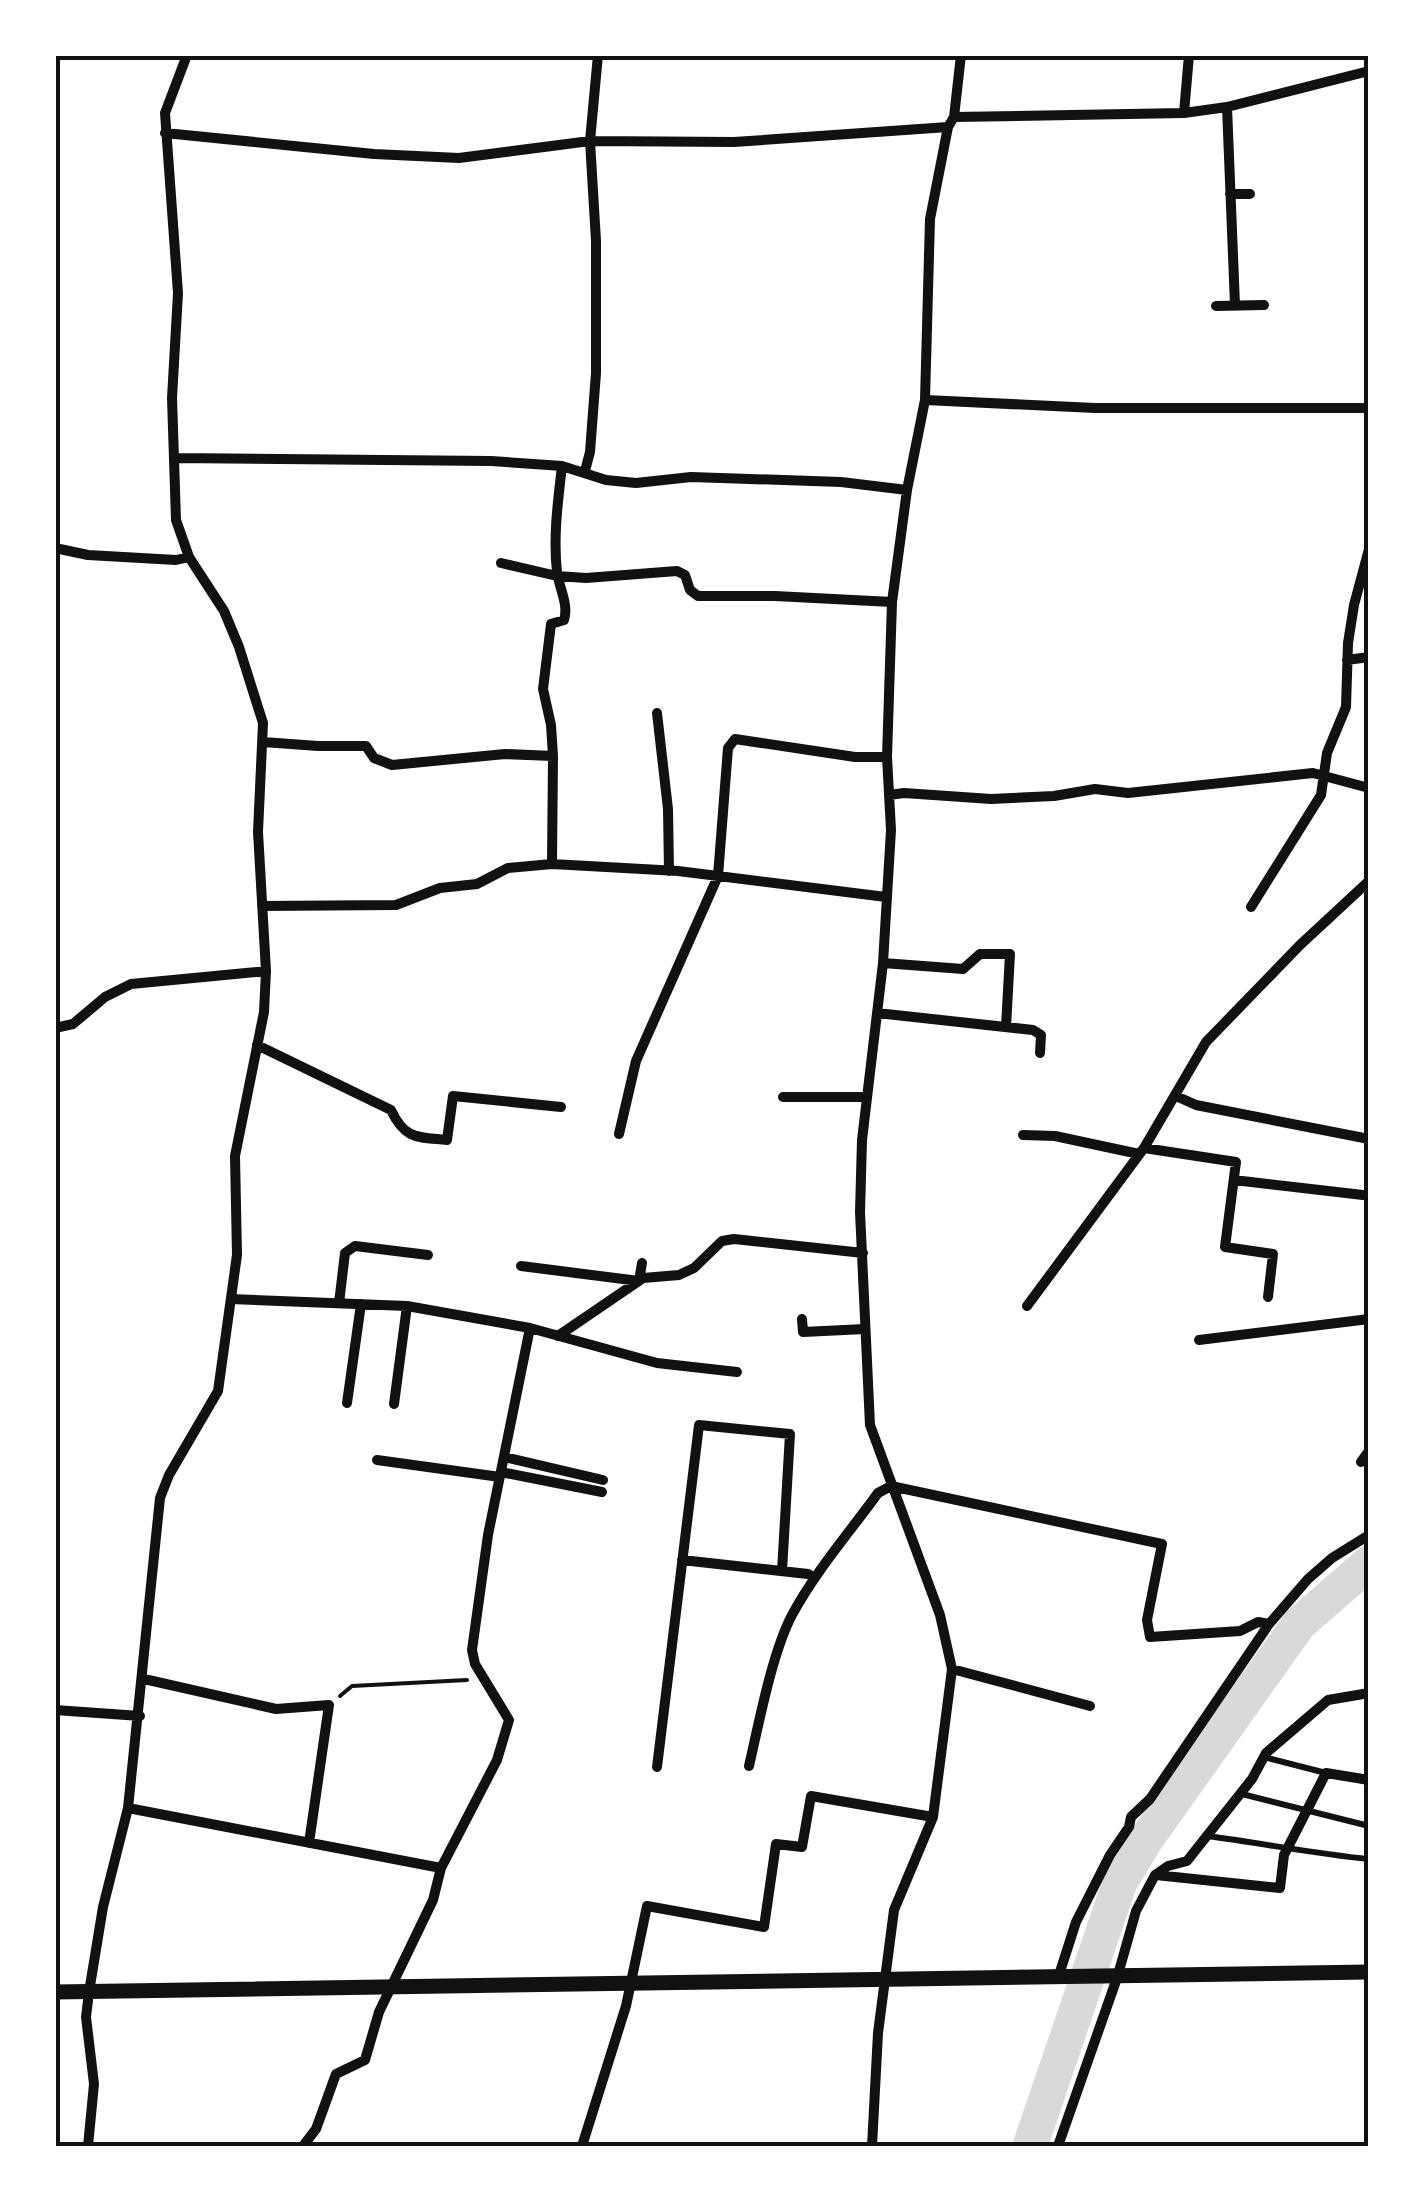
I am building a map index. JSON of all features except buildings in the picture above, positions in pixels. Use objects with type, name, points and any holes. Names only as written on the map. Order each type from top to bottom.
[{"type":"street","points":[[88,2146],[94,2084],[86,2018],[103,1908],[128,1808],[160,1498],[218,1391],[237,1255],[235,1156],[264,1012],[266,971],[258,832],[262,722],[240,647],[224,611],[189,556],[176,520],[172,398],[178,293],[165,133],[166,113],[187,55]]},
{"type":"street","points":[[585,471],[596,373],[597,256],[590,140],[598,55]]},
{"type":"street","points":[[872,2146],[878,2033],[894,1910],[933,1817],[952,1669],[940,1615],[870,1425],[861,1176],[884,963],[891,830],[887,757],[892,602],[907,490],[925,400],[930,218],[961,55]]},
{"type":"street","points":[[1184,112],[1189,55]]},
{"type":"street","points":[[165,133],[374,154],[458,158],[590,140],[734,142],[951,122],[1227,108],[1369,71]]},
{"type":"street","points":[[1227,108],[1235,305]]},
{"type":"street","points":[[1230,194],[1250,194]]},
{"type":"street","points":[[1216,306],[1264,305]]},
{"type":"street","points":[[925,400],[1096,408],[1369,408]]},
{"type":"street","points":[[175,458],[312,457],[562,466],[606,480],[636,483],[691,478],[841,482],[907,490]]},
{"type":"street","points":[[552,864],[554,756],[552,725],[543,690],[551,624],[564,620],[567,612],[557,576],[555,529],[562,466]]},
{"type":"street","points":[[55,548],[88,555],[176,560],[189,556]]},
{"type":"street","points":[[1251,907],[1321,794],[1327,754],[1346,707],[1354,605],[1369,548]]},
{"type":"street","points":[[501,563],[557,576],[586,578],[677,572],[686,576],[690,590],[698,596],[892,602]]},
{"type":"street","points":[[1348,660],[1369,657]]},
{"type":"street","points":[[656,713],[668,810],[669,870]]},
{"type":"street","points":[[618,1134],[636,1061],[718,876],[728,748],[735,739],[855,757],[887,757]]},
{"type":"street","points":[[263,742],[366,746],[374,758],[392,765],[505,754],[554,756]]},
{"type":"street","points":[[889,795],[991,799],[1054,796],[1095,789],[1128,793],[1314,773],[1369,788]]},
{"type":"street","points":[[262,906],[396,906],[440,888],[477,884],[508,868],[552,864],[669,870],[886,897]]},
{"type":"street","points":[[1027,1306],[1142,1151],[1206,1042],[1369,881]]},
{"type":"street","points":[[884,963],[964,969],[980,954],[1010,954],[1006,1027]]},
{"type":"street","points":[[55,1028],[73,1024],[105,996],[132,984],[266,971]]},
{"type":"street","points":[[877,1013],[1033,1030],[1041,1035],[1040,1052]]},
{"type":"street","points":[[257,1045],[391,1110],[399,1127],[417,1137],[448,1140],[453,1096],[561,1107]]},
{"type":"street","points":[[1176,1096],[1196,1106],[1369,1139]]},
{"type":"street","points":[[783,1097],[867,1097]]},
{"type":"street","points":[[1023,1135],[1055,1136],[1236,1162],[1225,1247],[1273,1254],[1268,1298]]},
{"type":"street","points":[[1234,1180],[1362,1195]]},
{"type":"street","points":[[558,1336],[643,1278],[679,1275],[694,1268],[722,1241],[734,1239],[863,1254]]},
{"type":"street","points":[[339,1303],[346,1253],[355,1246],[428,1255]]},
{"type":"street","points":[[639,1281],[642,1263]]},
{"type":"street","points":[[520,1266],[639,1281]]},
{"type":"street","points":[[231,1298],[407,1306],[530,1328],[658,1363],[737,1372]]},
{"type":"street","points":[[348,1403],[361,1304]]},
{"type":"street","points":[[394,1404],[407,1306]]},
{"type":"street","points":[[802,1318],[804,1332],[866,1329]]},
{"type":"street","points":[[1199,1340],[1369,1319]]},
{"type":"street","points":[[303,2146],[316,2129],[336,2074],[366,2060],[379,2012],[434,1900],[440,1868],[496,1760],[509,1720],[475,1664],[472,1650],[488,1534],[530,1328]]},
{"type":"street","points":[[657,1767],[699,1425],[790,1434],[782,1571]]},
{"type":"street","points":[[377,1460],[602,1486],[504,1457]]},
{"type":"street","points":[[749,1766],[790,1618],[878,1494],[891,1486],[1162,1544],[1147,1620],[1150,1637],[1240,1632],[1258,1622],[1269,1624]]},
{"type":"street","points":[[1061,1979],[1076,1922],[1110,1855],[1130,1828],[1132,1817],[1150,1799],[1269,1624],[1308,1579],[1369,1535]]},
{"type":"street","points":[[682,1560],[808,1574],[815,1578]]},
{"type":"street","points":[[952,1669],[1090,1706]]},
{"type":"street","points":[[144,1679],[276,1709],[329,1706],[309,1843]]},
{"type":"street","points":[[1058,2146],[1111,1978],[1136,1911],[1155,1875],[1168,1866],[1187,1861],[1264,1757],[1328,1700],[1369,1693]]},
{"type":"street","points":[[55,1710],[140,1716]]},
{"type":"street","points":[[1155,1875],[1280,1888],[1287,1849],[1326,1773],[1369,1780]]},
{"type":"street","points":[[582,2146],[626,2006],[647,1906],[764,1928],[776,1844],[802,1847],[811,1796],[933,1817]]},
{"type":"street","points":[[128,1808],[440,1868]]},
{"type":"street","points":[[55,1992],[1369,1972]]},
{"type":"lane","points":[[1264,1757],[1326,1773]]},
{"type":"lane","points":[[1241,1793],[1369,1826]]},
{"type":"lane","points":[[1207,1836],[1369,1859]]},
{"type":"path","points":[[329,1706],[352,1686],[485,1679]]},
{"type":"waterway","points":[[1030,2146],[1120,1882],[1299,1624],[1369,1563]]}]
